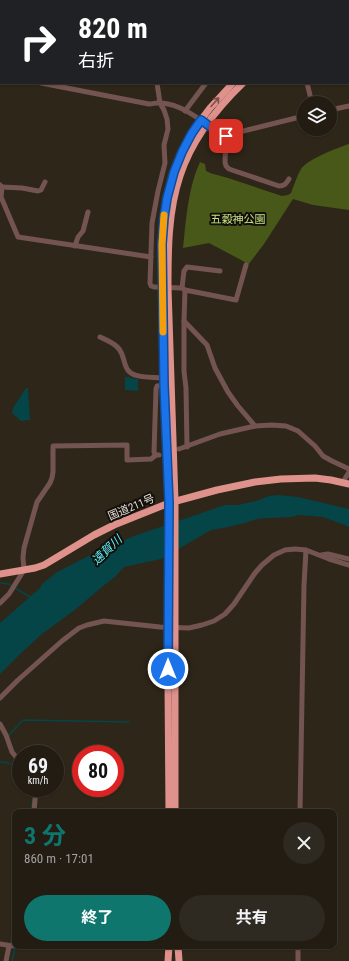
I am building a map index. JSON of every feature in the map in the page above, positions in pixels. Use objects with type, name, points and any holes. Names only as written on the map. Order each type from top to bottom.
[{"type":"highway","points":[[172,502],[164,382],[165,288],[173,203],[180,175],[210,108],[232,84]]},
{"type":"highway","points":[[204,123],[242,84]]},
{"type":"highway","points":[[165,288],[172,502],[172,628],[169,809]]},
{"type":"highway","name":"国道211号","points":[[0,574],[44,565],[94,535],[114,525],[172,502],[225,488],[280,479],[315,478],[346,483]]},
{"type":"highway","points":[[172,628],[176,809]]},
{"type":"highway","points":[[169,949],[169,961]]},
{"type":"highway","points":[[177,949],[178,961]]},
{"type":"street","points":[[46,84],[149,104],[169,104],[185,111],[223,136],[297,118]]},
{"type":"street","points":[[156,84],[160,103],[167,119],[168,129],[164,145],[164,163],[152,223],[151,286],[154,288],[184,289],[236,300],[246,265]]},
{"type":"street","points":[[185,111],[205,84]]},
{"type":"street","points":[[308,84],[311,96]]},
{"type":"street","points":[[337,109],[349,106]]},
{"type":"street","points":[[226,136],[225,162],[229,169],[279,186],[286,184],[289,179]]},
{"type":"street","points":[[45,182],[41,190],[38,191],[1,186],[1,197],[18,238],[151,257]]},
{"type":"street","points":[[76,246],[78,237],[83,232],[88,212]]},
{"type":"street","points":[[187,447],[187,404],[184,371],[184,271],[187,267],[220,271]]},
{"type":"street","points":[[184,321],[207,345],[215,368],[228,392],[256,426]]},
{"type":"street","points":[[100,337],[117,346],[122,353],[125,366],[134,375],[164,382]]},
{"type":"street","points":[[0,603],[9,594],[24,570],[24,548],[37,502],[52,478],[53,446],[127,445],[127,460],[151,459],[158,455],[154,452],[156,389],[157,386],[164,382]]},
{"type":"street","points":[[179,449],[220,434],[256,426],[286,426],[298,431],[323,456],[349,470],[346,483]]},
{"type":"street","points":[[0,698],[62,641],[79,628],[104,621],[140,626],[172,628],[189,628],[202,625],[225,614],[234,604],[255,572],[274,555],[285,550],[306,550],[349,565]]},
{"type":"street","points":[[300,809],[306,550]]},
{"type":"street","points":[[320,555],[328,554],[349,559]]},
{"type":"street","points":[[0,724],[12,752]]},
{"type":"street","points":[[34,809],[35,797]]},
{"type":"street","points":[[0,944],[9,946],[6,961]]},
{"type":"street","points":[[298,949],[298,961]]},
{"type":"green space","name":"五穀神公園","points":[[349,144],[349,210],[313,205],[293,199],[264,244],[248,265],[209,243],[183,248],[190,193],[200,162],[205,164],[206,171],[210,173],[282,196],[291,193],[301,169],[310,161],[323,154]]},
{"type":"water","points":[[125,377],[138,379],[138,391],[125,390]]},
{"type":"water","points":[[26,388],[28,388],[30,420],[21,421],[12,413],[13,408]]},
{"type":"water","name":"遠賀川","points":[[278,495],[298,497],[349,509],[349,527],[323,517],[299,515],[292,517],[257,519],[211,530],[161,559],[124,567],[116,576],[76,609],[42,634],[0,674],[0,623],[57,572],[96,552],[134,536],[225,505],[238,505],[269,496]]},
{"type":"waterway","points":[[0,583],[9,584],[12,586]]},
{"type":"waterway","points":[[15,588],[30,597]]},
{"type":"waterway","points":[[9,737],[9,735],[23,720],[129,722]]},
{"type":"waterway","points":[[0,762],[12,764]]},
{"type":"waterway","points":[[31,809],[33,798]]},
{"type":"waterway","points":[[11,943],[12,931]]},
{"type":"waterway","points":[[12,961],[15,949]]},
{"type":"slow traffic","points":[[163,332],[162,244],[164,215]]},
{"type":"route","points":[[168,669],[169,503],[162,288],[162,244],[164,218],[167,198],[174,172],[182,152],[201,120],[223,136],[226,136]]}]
